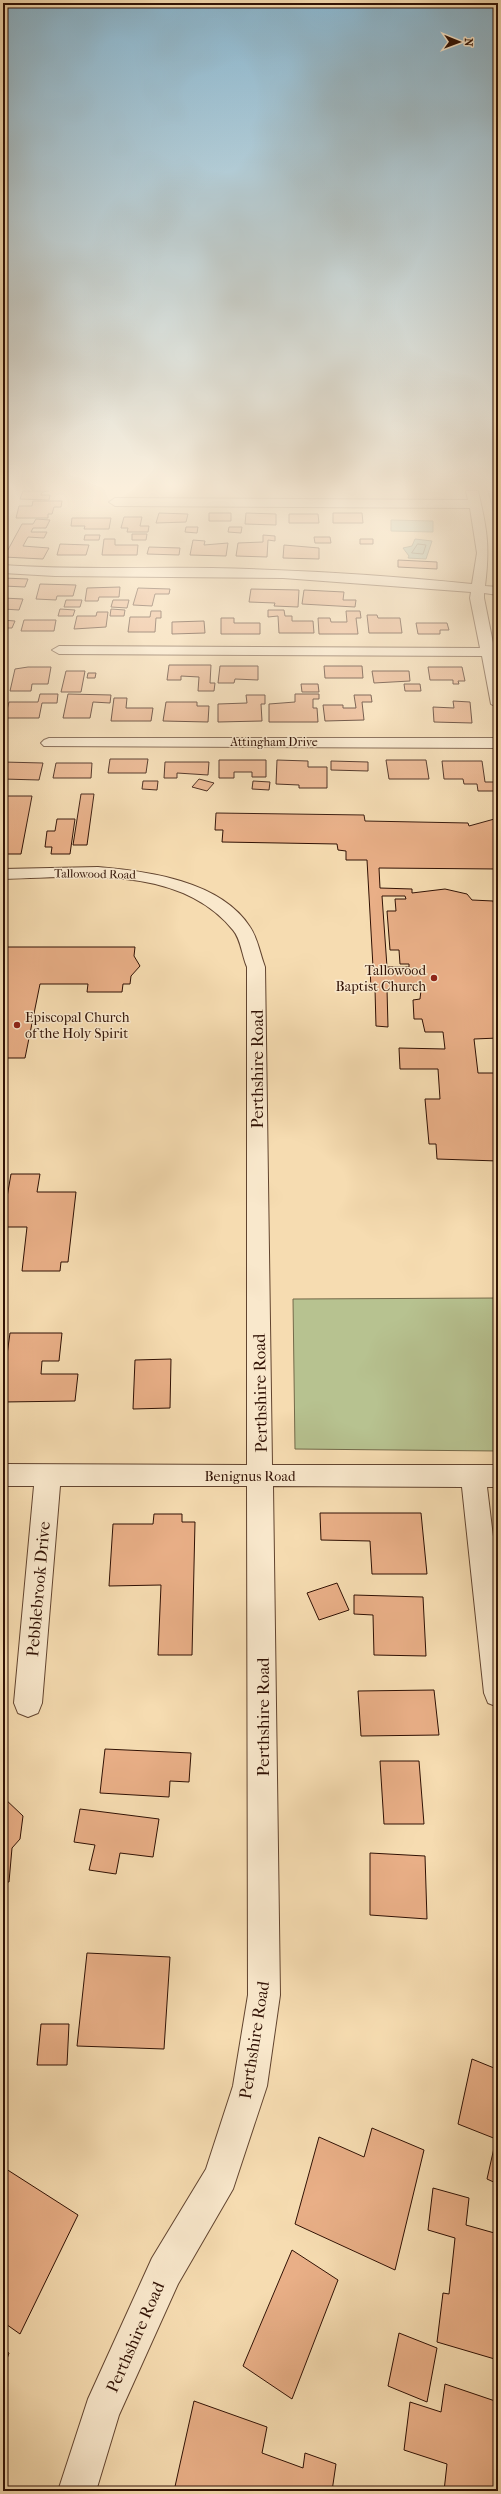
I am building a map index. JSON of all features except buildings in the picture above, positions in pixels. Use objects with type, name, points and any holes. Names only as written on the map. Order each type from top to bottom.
[{"type":"street","points":[[479,607],[486,652],[498,704]]},
{"type":"street","points":[[59,650],[486,652]]},
{"type":"street","name":"Attingham Drive","points":[[49,743],[498,743]]},
{"type":"street","name":"Tallowood Road","points":[[3,874],[139,874],[173,883],[213,902],[226,914]]},
{"type":"street","name":"Perthshire Road","points":[[76,2491],[101,2412],[165,2271],[221,2177],[250,2086],[264,1995],[256,967],[242,928],[226,914]]},
{"type":"street","name":"Benignus Road","points":[[3,1475],[485,1476]]},
{"type":"street","name":"Pebblebrook Drive","points":[[28,1702],[48,1475]]},
{"type":"street","points":[[485,1476],[498,1693]]},
{"type":"green space","points":[[498,1298],[498,1451],[295,1449],[293,1299]]},
{"type":"place","name":"Tallowood Baptist Church","points":[[434,978]]},
{"type":"place","name":"Episcopal Church of the Holy Spirit","points":[[17,1025]]}]
